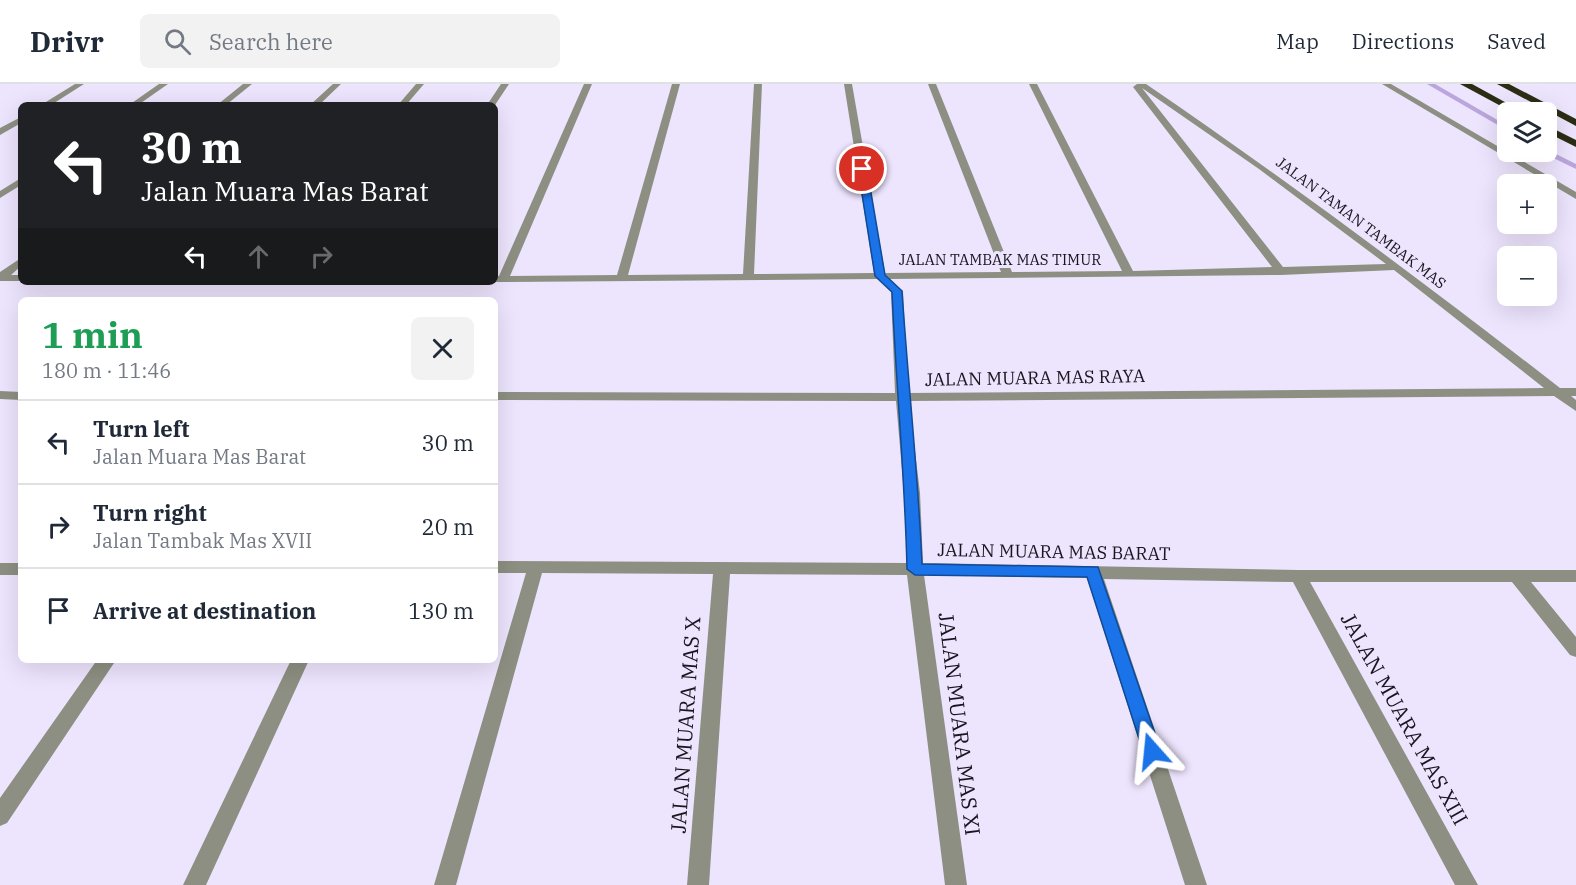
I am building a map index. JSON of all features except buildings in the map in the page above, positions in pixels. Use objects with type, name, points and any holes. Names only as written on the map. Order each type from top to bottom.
[{"type":"highway","points":[[1466,84],[1499,102]]},
{"type":"highway","points":[[1502,84],[1576,123]]},
{"type":"highway","points":[[1557,130],[1576,131]]},
{"type":"highway","points":[[1557,134],[1576,144]]},
{"type":"street","points":[[50,102],[80,84]]},
{"type":"street","points":[[137,102],[164,84]]},
{"type":"street","points":[[225,102],[248,84]]},
{"type":"street","points":[[317,102],[337,84]]},
{"type":"street","points":[[405,102],[420,84]]},
{"type":"street","points":[[492,102],[505,84]]},
{"type":"street","points":[[499,279],[588,84]]},
{"type":"street","points":[[622,278],[676,84]]},
{"type":"street","points":[[748,275],[758,84]]},
{"type":"street","points":[[848,84],[880,276]]},
{"type":"street","points":[[932,84],[1008,276]]},
{"type":"street","points":[[1033,84],[1129,274]]},
{"type":"street","points":[[1135,84],[1281,272]]},
{"type":"street","name":"JALAN TAMAN TAMBAK MAS","points":[[1141,84],[1262,167],[1397,267],[1576,407]]},
{"type":"street","points":[[1386,84],[1576,196]]},
{"type":"street","points":[[0,132],[18,121]]},
{"type":"street","points":[[0,195],[18,183]]},
{"type":"street","points":[[0,278],[18,263]]},
{"type":"street","name":"JALAN TAMBAK MAS TIMUR","points":[[499,279],[748,275],[1008,276],[1281,272],[1397,267]]},
{"type":"street","name":"JALAN MUARA MAS XI","points":[[880,276],[897,291],[903,397],[912,493],[915,569],[956,885]]},
{"type":"street","points":[[0,278],[18,278]]},
{"type":"street","name":"JALAN MUARA MAS RAYA","points":[[498,396],[903,397],[1576,392]]},
{"type":"street","points":[[0,396],[18,396]]},
{"type":"street","points":[[445,885],[536,566]]},
{"type":"street","name":"JALAN MUARA MAS BARAT","points":[[498,567],[1093,571],[1298,576],[1576,576]]},
{"type":"street","points":[[0,569],[18,569]]},
{"type":"street","name":"JALAN MUARA MAS X","points":[[698,885],[722,569]]},
{"type":"street","points":[[1093,571],[1196,885]]},
{"type":"street","name":"JALAN MUARA MAS XIII","points":[[1298,576],[1467,885]]},
{"type":"street","points":[[1517,577],[1576,650]]},
{"type":"street","points":[[0,816],[105,663]]},
{"type":"street","points":[[194,885],[299,663]]},
{"type":"waterway","points":[[1430,84],[1497,123]]},
{"type":"waterway","points":[[1557,157],[1576,167]]},
{"type":"route","points":[[862,169],[880,276],[892,284],[897,291],[903,397],[912,493],[915,569],[1093,571],[1152,751]]}]
